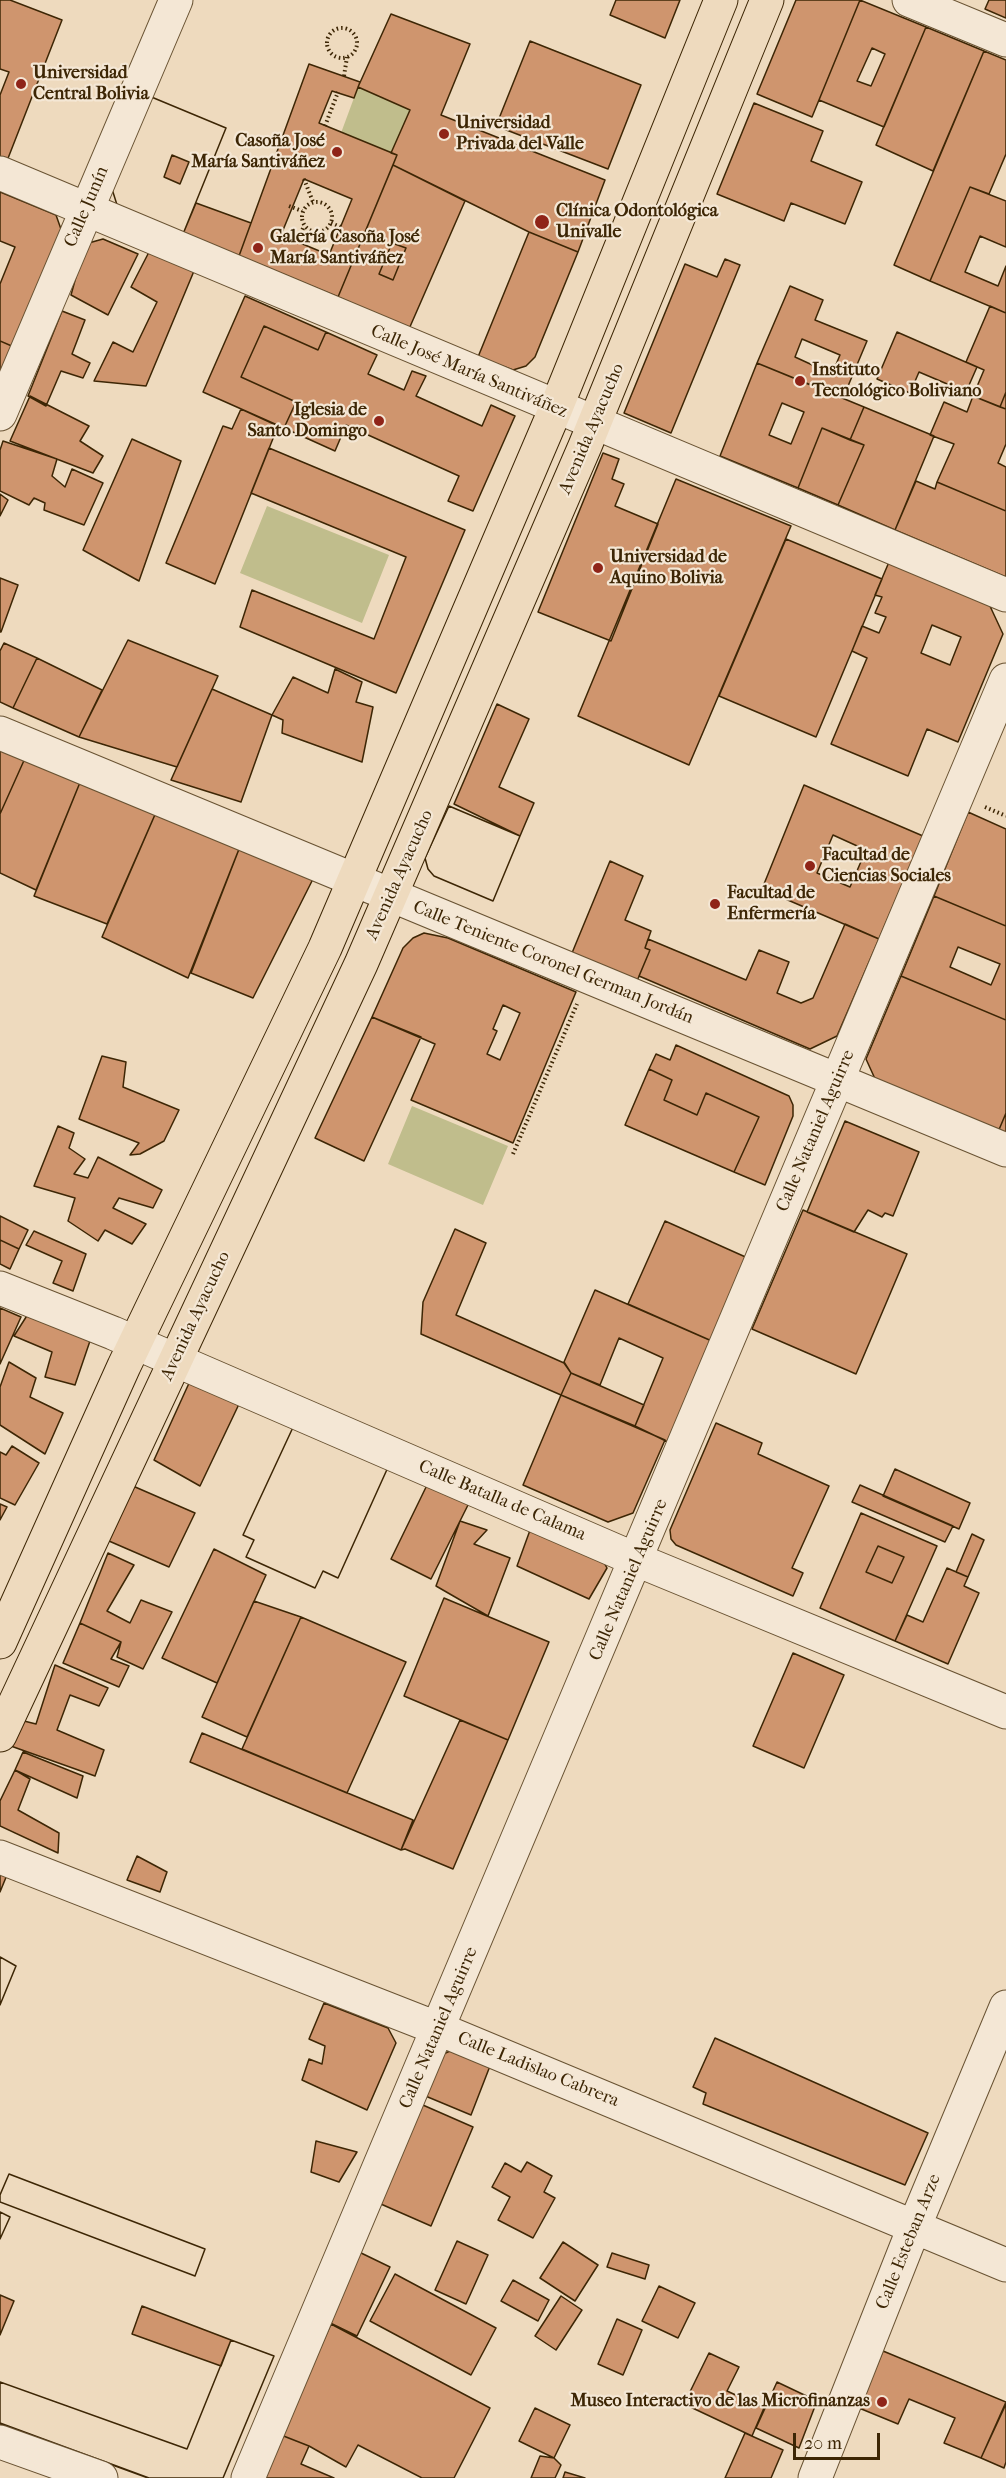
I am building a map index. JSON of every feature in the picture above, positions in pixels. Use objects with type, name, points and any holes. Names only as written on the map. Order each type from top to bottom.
[{"type":"main road","points":[[0,1642],[136,1343],[325,948],[556,408],[721,0]]},
{"type":"main road","name":"Avenida Ayacucho","points":[[0,1735],[356,974],[595,424],[767,0]]},
{"type":"street","name":"Calle Junín","points":[[0,414],[176,0]]},
{"type":"street","points":[[909,0],[1006,40]]},
{"type":"street","name":"Calle José María Santiváñez","points":[[0,173],[1006,595]]},
{"type":"street","name":"Calle Nataniel Aguirre","points":[[248,2478],[637,1560],[1006,680]]},
{"type":"street","name":"Calle Teniente Coronel German Jordán","points":[[0,734],[1006,1150]]},
{"type":"street","name":"Calle Batalla de Calama","points":[[0,1288],[136,1343],[637,1560],[1006,1712]]},
{"type":"street","name":"Calle Ladislao Cabrera","points":[[0,1857],[439,2029],[915,2225],[1006,2265]]},
{"type":"street","name":"Calle Esteban Arze","points":[[815,2478],[915,2225],[1006,2007]]},
{"type":"street","points":[[0,2442],[101,2478]]},
{"type":"path","points":[[344,76],[347,57],[354,52],[356,38],[344,28],[334,30],[328,38],[328,47],[338,57],[347,57]]},
{"type":"path","points":[[325,126],[338,92]]},
{"type":"path","points":[[304,179],[313,202]]},
{"type":"path","points":[[302,211],[313,202],[322,202],[330,208],[331,223],[326,230],[316,232],[304,226]]},
{"type":"path","points":[[289,206],[302,211]]},
{"type":"path","points":[[297,242],[304,226],[302,211]]},
{"type":"path","points":[[331,223],[343,228]]},
{"type":"path","points":[[513,1154],[587,978]]},
{"type":"shaded area","points":[[358,87],[410,110],[391,153],[341,133]]},
{"type":"shaded area","points":[[267,506],[389,555],[362,623],[240,573]]},
{"type":"shaded area","points":[[412,1106],[508,1146],[483,1205],[388,1164]]},
{"type":"building","name":"Universidad Central Bolivia","points":[[0,0],[10,0],[62,20],[5,166],[0,164],[0,95],[9,72],[0,69]]},
{"type":"building","points":[[616,0],[680,0],[665,38],[610,15]]},
{"type":"building","points":[[796,0],[860,0],[812,117],[757,94]]},
{"type":"building","points":[[860,0],[926,27],[884,127],[819,100]],"holes":[[[872,48],[885,54],[871,86],[857,81]]]},
{"type":"building","points":[[989,0],[1006,0],[1006,18],[985,9]]},
{"type":"building","name":"Universidad Privada del Valle","points":[[391,14],[470,44],[441,115],[605,180],[578,252],[529,232],[393,165],[397,155],[391,153],[410,110],[358,87]]},
{"type":"building","points":[[926,27],[984,51],[933,171],[876,145]]},
{"type":"building","points":[[530,41],[641,85],[608,169],[496,126]]},
{"type":"building","points":[[984,51],[1006,60],[1006,154],[989,194],[970,187],[930,281],[894,265]]},
{"type":"building","name":"Casoña José María Santiváñez","points":[[309,64],[360,82],[354,98],[332,91],[319,123],[397,155],[338,297],[239,256]],"holes":[[[304,179],[352,199],[329,255],[281,235]]]},
{"type":"building","points":[[149,96],[226,128],[183,234],[118,208],[112,189]],"holes":[[[172,155],[189,162],[180,184],[164,177]]]},
{"type":"building","points":[[149,96],[226,128],[183,234],[118,208],[112,189]]},
{"type":"building","points":[[754,103],[823,131],[811,161],[862,182],[845,224],[791,203],[784,221],[717,194]]},
{"type":"building","points":[[393,165],[465,201],[409,329],[338,297]],"holes":[[[392,243],[406,248],[393,280],[379,274]]]},
{"type":"building","points":[[970,187],[1006,201],[1006,247],[980,236],[965,272],[998,286],[1006,266],[1006,313],[930,281]]},
{"type":"building","points":[[0,192],[56,215],[62,232],[14,347],[0,341],[0,284],[15,247],[0,241]]},
{"type":"building","points":[[196,203],[251,223],[239,256],[183,234]]},
{"type":"building","points":[[529,232],[578,252],[535,357],[526,366],[513,370],[478,357]]},
{"type":"building","points":[[103,239],[138,254],[108,315],[71,295],[85,244]]},
{"type":"building","points":[[392,243],[406,248],[393,280],[379,274]]},
{"type":"building","points":[[149,252],[194,271],[146,386],[94,381],[113,342],[133,352],[157,302],[131,287]]},
{"type":"building","points":[[725,259],[740,265],[671,433],[624,413],[685,264],[717,277]]},
{"type":"building","points":[[790,286],[823,300],[815,320],[867,341],[843,398],[757,363]],"holes":[[[802,339],[840,355],[832,374],[795,357]]]},
{"type":"building","points":[[245,296],[326,332],[318,350],[264,326],[241,377],[296,402],[284,428],[203,392]]},
{"type":"building","points":[[990,306],[1006,313],[1006,392],[1000,407],[973,396],[984,370],[966,362]]},
{"type":"building","points":[[62,311],[85,320],[72,354],[90,363],[83,378],[61,371],[46,406],[28,396]]},
{"type":"building","name":"Iglesia de Santo Domingo","points":[[264,326],[318,350],[326,332],[377,355],[368,374],[404,390],[412,371],[426,376],[416,396],[482,426],[491,405],[515,416],[473,511],[448,501],[459,476],[346,425],[335,451],[284,428],[296,402],[241,377]]},
{"type":"building","points":[[897,332],[977,367],[966,392],[919,372],[910,393],[877,379]]},
{"type":"building","points":[[0,341],[14,347],[0,380]]},
{"type":"building","points":[[757,363],[864,407],[850,440],[822,428],[798,488],[720,456]],"holes":[[[782,403],[804,412],[791,444],[769,435]]]},
{"type":"building","points":[[1006,392],[1006,409],[1000,407]]},
{"type":"building","points":[[30,396],[89,426],[80,441],[103,456],[93,473],[10,441]]},
{"type":"building","points":[[973,396],[1006,409],[1006,444],[998,463],[1006,467],[1006,511],[937,482],[954,444],[930,435],[944,402],[967,412]]},
{"type":"building","points":[[864,407],[934,436],[895,530],[838,505],[864,445],[850,440]]},
{"type":"building","points":[[241,409],[278,426],[215,584],[166,563],[223,426],[232,429]]},
{"type":"building","points":[[822,428],[864,445],[838,505],[798,488]]},
{"type":"building","points":[[132,439],[181,461],[139,581],[83,550]]},
{"type":"building","points":[[3,441],[57,459],[52,476],[65,487],[72,469],[103,483],[84,525],[44,510],[45,503],[34,498],[29,505],[0,491],[0,450]]},
{"type":"building","points":[[269,448],[465,530],[396,693],[240,627],[252,590],[374,639],[406,557],[251,493]]},
{"type":"building","name":"Universidad de Aquino Bolivia","points":[[603,453],[619,459],[612,479],[624,484],[615,506],[658,524],[611,641],[538,612]]},
{"type":"building","points":[[676,479],[791,526],[689,765],[578,716]]},
{"type":"building","points":[[916,481],[935,489],[937,482],[1006,511],[1006,577],[895,530]]},
{"type":"building","points":[[0,494],[8,500],[0,516]]},
{"type":"building","points":[[786,539],[882,579],[816,737],[719,696]]},
{"type":"building","points":[[889,562],[989,604],[1003,634],[958,742],[927,729],[908,776],[831,744],[867,658],[852,651],[862,626],[879,633],[886,617],[875,613],[882,597],[875,595]],"holes":[[[932,625],[961,637],[950,665],[921,653]]]},
{"type":"building","points":[[0,578],[18,585],[1,632],[0,632]]},
{"type":"building","points":[[128,640],[218,676],[177,767],[79,737]]},
{"type":"building","points":[[4,643],[37,658],[13,708],[0,702],[0,651]]},
{"type":"building","points":[[37,658],[102,690],[79,737],[13,708]]},
{"type":"building","points":[[335,669],[362,682],[356,702],[373,707],[362,762],[282,733],[283,720],[272,715],[293,677],[328,693]]},
{"type":"building","points":[[212,689],[272,715],[241,802],[171,780]]},
{"type":"building","points":[[497,704],[529,719],[499,787],[534,803],[520,836],[454,804]]},
{"type":"building","points":[[0,745],[26,756],[0,814]]},
{"type":"building","points":[[26,756],[81,780],[36,890],[0,873],[0,814]]},
{"type":"building","points":[[81,780],[157,810],[107,924],[34,896]]},
{"type":"building","points":[[804,785],[923,836],[879,939],[762,889]],"holes":[[[833,835],[866,850],[850,887],[817,873]]]},
{"type":"building","points":[[449,806],[520,836],[493,901],[434,876],[428,869],[425,858]]},
{"type":"building","points":[[449,806],[520,836],[493,901],[434,876],[428,869],[425,858]]},
{"type":"building","points":[[157,810],[241,844],[188,978],[102,937]]},
{"type":"building","points":[[968,812],[1006,829],[1006,926],[934,896]]},
{"type":"building","points":[[241,844],[315,875],[253,998],[191,973]]},
{"type":"building","points":[[610,861],[643,876],[625,920],[651,931],[645,948],[650,950],[637,981],[572,953]]},
{"type":"building","points":[[934,896],[1006,926],[1006,1020],[901,976]],"holes":[[[958,947],[1000,964],[991,985],[950,967]]]},
{"type":"building","points":[[845,924],[879,939],[837,1036],[810,1049],[639,976],[650,950],[645,948],[648,939],[746,980],[759,950],[789,962],[777,993],[801,1003],[813,998]]},
{"type":"building","points":[[424,933],[448,938],[576,992],[513,1143],[411,1100],[435,1044],[372,1017],[403,948],[413,938]],"holes":[[[503,1005],[520,1013],[500,1060],[487,1054],[497,1031],[493,1029]]]},
{"type":"building","points":[[901,976],[1006,1020],[1006,1113],[998,1132],[876,1081],[866,1059]]},
{"type":"building","points":[[372,1017],[421,1037],[364,1161],[315,1138]]},
{"type":"building","points":[[676,1045],[789,1096],[793,1105],[793,1116],[765,1185],[734,1172],[759,1117],[706,1093],[697,1115],[664,1100],[672,1080],[649,1069],[656,1054],[670,1060]]},
{"type":"building","points":[[102,1056],[126,1062],[123,1087],[179,1110],[164,1141],[140,1154],[130,1155],[139,1143],[79,1119]]},
{"type":"building","points":[[649,1069],[672,1080],[664,1100],[697,1115],[706,1093],[759,1117],[734,1172],[625,1125]]},
{"type":"building","points":[[1006,1113],[1006,1135],[998,1132]]},
{"type":"building","points":[[845,1121],[919,1152],[893,1216],[885,1213],[882,1217],[868,1210],[854,1232],[807,1212]]},
{"type":"building","points":[[58,1126],[74,1133],[69,1148],[85,1159],[74,1174],[88,1178],[98,1157],[162,1190],[153,1208],[119,1198],[113,1208],[146,1224],[132,1244],[105,1230],[98,1241],[68,1221],[75,1198],[34,1186]]},
{"type":"building","points":[[803,1210],[907,1254],[856,1374],[752,1329]]},
{"type":"building","points":[[0,1216],[28,1230],[19,1249],[0,1240]]},
{"type":"building","points":[[665,1221],[750,1259],[714,1342],[628,1304]]},
{"type":"building","points":[[455,1229],[486,1243],[456,1315],[564,1363],[571,1373],[561,1395],[421,1334],[423,1302]]},
{"type":"building","points":[[34,1231],[86,1254],[73,1291],[53,1283],[62,1261],[26,1245]]},
{"type":"building","points":[[0,1240],[19,1249],[10,1269],[0,1264]]},
{"type":"building","points":[[595,1290],[714,1342],[670,1443],[635,1426],[663,1358],[619,1338],[600,1385],[571,1373],[564,1362]]},
{"type":"building","points":[[0,1308],[21,1317],[0,1364]]},
{"type":"building","points":[[28,1314],[91,1338],[75,1385],[45,1377],[52,1352],[14,1336]]},
{"type":"building","points":[[9,1362],[36,1378],[30,1397],[63,1413],[45,1454],[0,1425],[0,1387]]},
{"type":"building","points":[[571,1373],[644,1405],[635,1426],[561,1395]]},
{"type":"building","points":[[190,1381],[240,1402],[200,1486],[154,1460]]},
{"type":"building","points":[[561,1395],[665,1440],[633,1513],[608,1522],[523,1485]]},
{"type":"building","points":[[295,1423],[389,1465],[338,1578],[323,1571],[315,1588],[246,1557],[254,1540],[243,1535]]},
{"type":"building","points":[[295,1423],[389,1465],[338,1578],[323,1571],[315,1588],[246,1557],[254,1540],[243,1535]]},
{"type":"building","points":[[716,1423],[762,1443],[758,1454],[829,1486],[792,1568],[803,1573],[793,1596],[676,1545],[671,1539],[670,1530]]},
{"type":"building","points":[[12,1446],[39,1463],[15,1505],[0,1498],[0,1452],[6,1455]]},
{"type":"building","points":[[895,1469],[970,1503],[959,1529],[883,1496]]},
{"type":"building","points":[[429,1481],[471,1499],[431,1579],[391,1559]]},
{"type":"building","points":[[126,1483],[195,1513],[169,1567],[102,1538]]},
{"type":"building","points":[[860,1485],[953,1526],[945,1542],[852,1502]]},
{"type":"building","points":[[0,1504],[7,1507],[0,1520]]},
{"type":"building","points":[[861,1513],[937,1546],[895,1641],[820,1608]],"holes":[[[878,1546],[904,1557],[892,1583],[866,1572]]]},
{"type":"building","points":[[460,1521],[487,1530],[474,1544],[510,1558],[488,1616],[436,1586]]},
{"type":"building","points":[[533,1522],[595,1547],[607,1568],[589,1599],[517,1566]]},
{"type":"building","points":[[972,1534],[984,1540],[968,1577],[956,1572]]},
{"type":"building","points":[[878,1546],[904,1557],[892,1583],[866,1572]]},
{"type":"building","points":[[214,1549],[266,1575],[217,1683],[162,1658]]},
{"type":"building","points":[[108,1553],[134,1565],[107,1611],[130,1623],[141,1600],[172,1612],[143,1669],[117,1657],[121,1642],[80,1623]]},
{"type":"building","points":[[947,1568],[968,1577],[964,1586],[979,1593],[948,1664],[895,1641],[907,1615],[923,1622]]},
{"type":"building","points":[[444,1598],[549,1642],[508,1740],[404,1696]]},
{"type":"building","points":[[254,1601],[301,1617],[247,1737],[202,1717]]},
{"type":"building","points":[[301,1617],[406,1662],[347,1793],[242,1749]]},
{"type":"building","points":[[80,1623],[121,1642],[111,1659],[129,1666],[119,1687],[63,1663]]},
{"type":"building","points":[[793,1653],[844,1675],[804,1768],[753,1746]]},
{"type":"building","points":[[55,1665],[108,1688],[99,1706],[70,1695],[57,1730],[104,1750],[95,1776],[8,1745],[16,1719],[36,1724]]},
{"type":"building","points":[[460,1720],[508,1740],[453,1869],[405,1849],[401,1850]]},
{"type":"building","points":[[202,1733],[413,1820],[401,1850],[190,1762]]},
{"type":"building","points":[[23,1752],[83,1776],[77,1798],[15,1770]]},
{"type":"building","points":[[15,1770],[30,1779],[18,1810],[59,1833],[58,1853],[0,1826],[0,1801]]},
{"type":"building","points":[[137,1856],[167,1872],[160,1892],[127,1880]]},
{"type":"building","points":[[0,1866],[9,1870],[0,1892]]},
{"type":"building","points":[[0,1957],[16,1966],[0,2005]]},
{"type":"building","points":[[0,1957],[16,1966],[0,2005]]},
{"type":"building","points":[[324,2003],[388,2028],[396,2043],[367,2110],[302,2080],[309,2059],[322,2064],[325,2046],[309,2039]]},
{"type":"building","points":[[715,2038],[928,2133],[905,2185],[703,2104],[706,2093],[693,2087]]},
{"type":"building","points":[[450,2051],[490,2066],[471,2115],[423,2095],[439,2056]]},
{"type":"building","points":[[416,2102],[473,2127],[431,2226],[374,2201]]},
{"type":"building","points":[[316,2141],[357,2152],[339,2182],[311,2172]]},
{"type":"building","points":[[527,2162],[552,2176],[544,2192],[555,2198],[533,2238],[498,2220],[510,2197],[492,2187],[505,2163],[521,2172]]},
{"type":"building","points":[[9,2174],[205,2249],[195,2276],[0,2202],[0,2195]]},
{"type":"building","points":[[9,2174],[205,2249],[195,2276],[0,2202],[0,2195]]},
{"type":"building","points":[[0,2212],[10,2217],[0,2239]]},
{"type":"building","points":[[0,2212],[10,2217],[0,2239]]},
{"type":"building","points":[[457,2241],[488,2255],[466,2304],[435,2290]]},
{"type":"building","points":[[563,2242],[598,2265],[575,2301],[540,2278]]},
{"type":"building","points":[[357,2251],[390,2267],[357,2336],[324,2320]]},
{"type":"building","points":[[612,2253],[649,2265],[645,2279],[607,2267]]},
{"type":"building","points":[[395,2274],[496,2328],[471,2375],[370,2321]]},
{"type":"building","points":[[513,2280],[549,2300],[538,2321],[501,2301]]},
{"type":"building","points":[[659,2286],[695,2303],[678,2338],[642,2321]]},
{"type":"building","points":[[0,2295],[14,2301],[0,2335]]},
{"type":"building","points":[[561,2296],[582,2310],[556,2350],[535,2336]]},
{"type":"building","points":[[142,2306],[231,2340],[221,2366],[132,2334]]},
{"type":"building","points":[[617,2319],[642,2330],[623,2375],[598,2364]]},
{"type":"building","points":[[331,2324],[490,2408],[454,2478],[422,2478],[358,2445],[346,2467],[309,2446],[281,2435]]},
{"type":"building","points":[[231,2340],[274,2356],[223,2478],[148,2478],[0,2424],[0,2382],[187,2449]]},
{"type":"building","points":[[231,2340],[274,2356],[223,2478],[149,2478],[0,2423],[0,2382],[187,2449]]},
{"type":"building","points":[[883,2351],[1006,2402],[981,2458],[944,2443],[955,2418],[909,2399],[898,2424],[859,2408]]},
{"type":"building","points":[[709,2353],[739,2367],[727,2391],[764,2408],[752,2436],[684,2404]]},
{"type":"building","points":[[777,2382],[817,2401],[799,2448],[756,2428]]},
{"type":"building","points":[[1006,2404],[1006,2462],[1004,2468],[981,2458]]},
{"type":"building","points":[[535,2408],[570,2425],[554,2458],[519,2441]]},
{"type":"building","points":[[745,2433],[783,2450],[771,2478],[725,2478]]},
{"type":"building","points":[[281,2435],[309,2446],[301,2464],[334,2478],[263,2478]]},
{"type":"building","points":[[540,2456],[554,2458],[561,2465],[555,2478],[531,2478]]},
{"type":"building","points":[[565,2472],[585,2478],[563,2478]]},
{"type":"place","name":"Universidad Central Bolivia","points":[[21,84]]},
{"type":"place","name":"Universidad Privada del Valle","points":[[444,134]]},
{"type":"place","name":"Casoña José María Santiváñez","points":[[337,152]]},
{"type":"place","name":"Clínica Odontológica Univalle","points":[[542,222]]},
{"type":"place","name":"Galería Casoña José María Santiváñez","points":[[258,248]]},
{"type":"place","name":"Instituto Tecnológico Boliviano","points":[[800,381]]},
{"type":"place","name":"Iglesia de Santo Domingo","points":[[379,421]]},
{"type":"place","name":"Universidad de Aquino Bolivia","points":[[598,568]]},
{"type":"place","name":"Facultad de Ciencias Sociales","points":[[810,866]]},
{"type":"place","name":"Facultad de Enfermería","points":[[715,904]]},
{"type":"place","name":"Museo Interactivo de las Microfinanzas","points":[[882,2402]]}]
